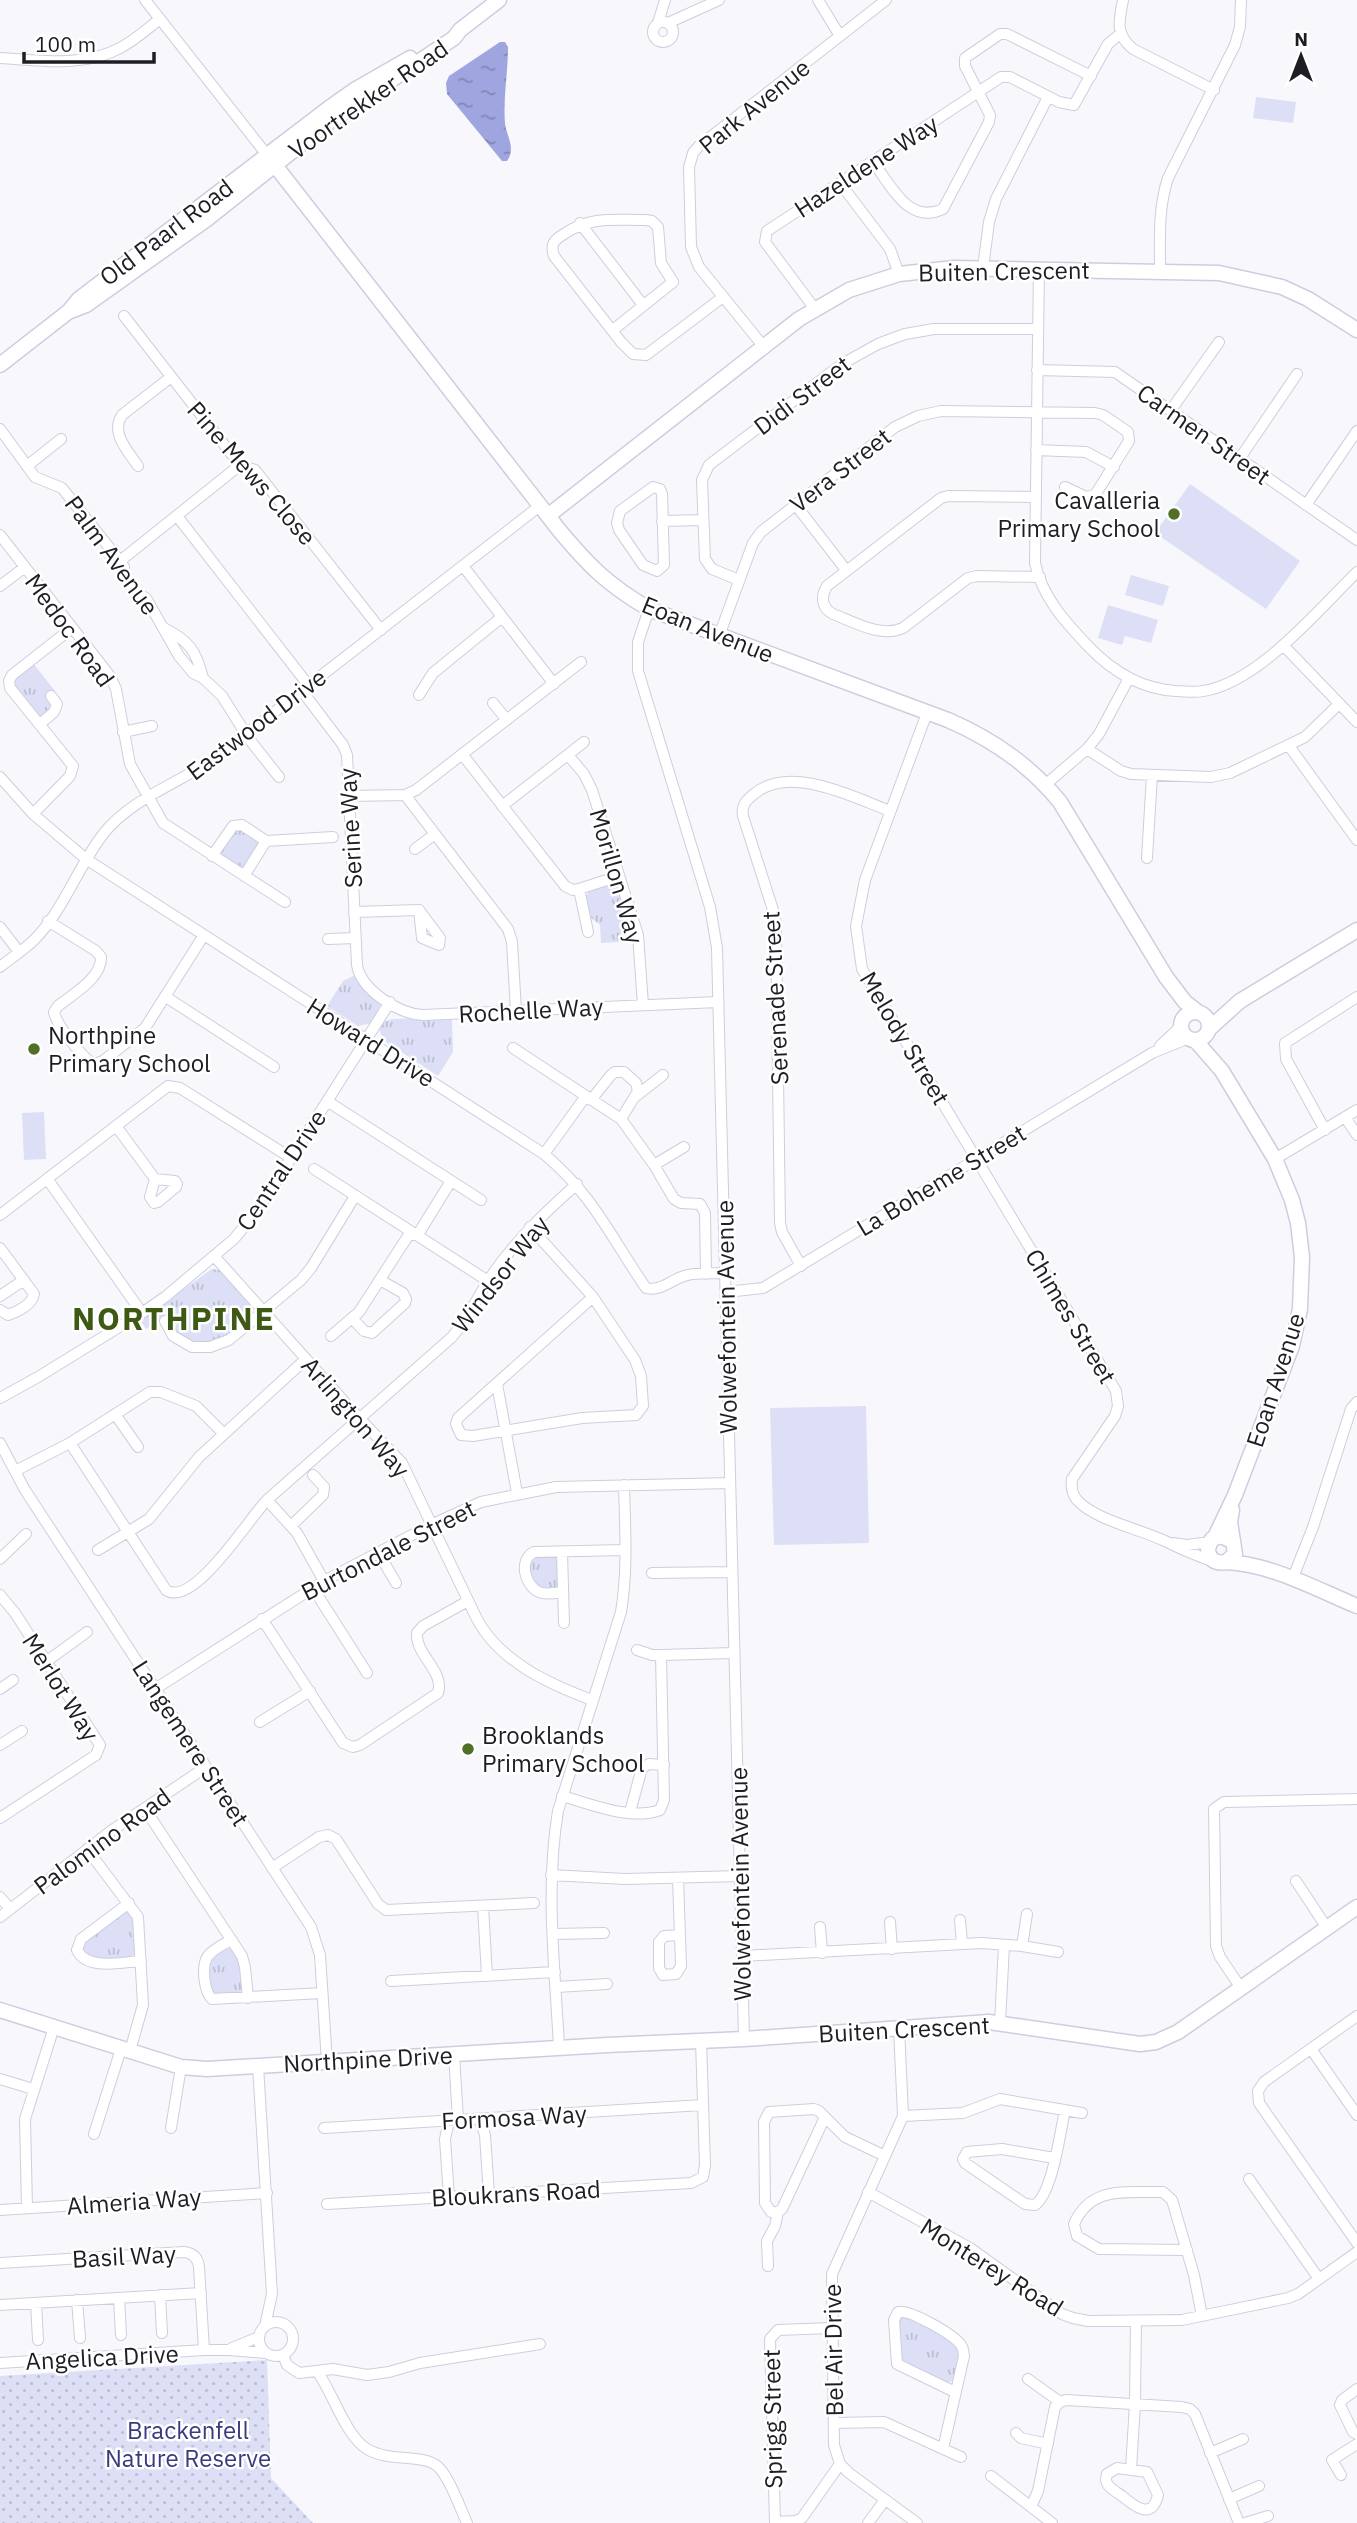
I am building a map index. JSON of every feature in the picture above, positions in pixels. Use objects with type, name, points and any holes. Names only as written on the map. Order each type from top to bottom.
[{"type":"street","points":[[145,0],[271,160]]},
{"type":"street","name":"Voortrekker Road","points":[[271,160],[356,89],[460,30],[499,0]]},
{"type":"street","points":[[664,4],[667,25],[719,0]]},
{"type":"street","points":[[818,0],[840,36]]},
{"type":"street","name":"Park Avenue","points":[[764,347],[699,267],[691,247],[689,167],[694,153],[735,117],[886,0]]},
{"type":"street","points":[[873,162],[910,209],[924,214],[943,209],[989,122],[989,110],[965,66],[965,58],[1003,34],[1091,76],[1108,44],[1120,34],[1123,0]]},
{"type":"street","points":[[1160,271],[1160,215],[1163,192],[1239,34],[1241,0]]},
{"type":"street","points":[[0,58],[74,61],[96,58],[129,43],[160,19]]},
{"type":"street","points":[[1120,34],[1133,49],[1214,90]]},
{"type":"street","name":"Hazeldene Way","points":[[815,309],[765,243],[766,234],[1006,76],[1059,103],[1074,105],[1091,76]]},
{"type":"street","points":[[983,268],[989,222],[996,199],[1048,97]]},
{"type":"street","name":"Old Paarl Road","points":[[0,365],[68,312],[96,298],[207,219],[271,160]]},
{"type":"street","name":"Eoan Avenue","points":[[271,160],[596,573],[649,609],[956,723],[992,741],[1023,764],[1045,785],[1072,819],[1166,977],[1185,1002],[1200,1013]]},
{"type":"street","points":[[840,183],[890,249],[899,274]]},
{"type":"street","points":[[613,330],[673,282],[661,263],[659,231],[656,224],[645,220],[580,223],[554,241],[554,256],[613,330],[633,354],[646,355],[723,297]]},
{"type":"street","points":[[580,223],[643,305]]},
{"type":"street","name":"Buiten Crescent","points":[[545,510],[815,309],[849,290],[899,274],[939,268],[1219,273],[1282,288],[1308,299],[1357,330]]},
{"type":"street","points":[[1039,269],[1034,558],[1040,577],[1061,617],[1102,660],[1149,688],[1201,692],[1236,679],[1255,668],[1283,645],[1357,572]]},
{"type":"street","name":"Pine Mews Close","points":[[124,316],[240,465],[255,470],[381,630]]},
{"type":"street","name":"Didi Street","points":[[739,580],[715,571],[704,556],[702,480],[709,465],[865,349],[898,336],[934,329],[1038,329]]},
{"type":"street","points":[[1171,410],[1219,342]]},
{"type":"street","name":"Carmen Street","points":[[1037,370],[1111,371],[1357,540]]},
{"type":"street","points":[[1240,458],[1297,374]]},
{"type":"street","points":[[138,466],[120,438],[118,422],[122,415],[171,377]]},
{"type":"street","name":"Vera Street","points":[[719,636],[757,536],[895,428],[918,416],[941,411],[1100,414],[1128,432],[1129,440],[1114,467]]},
{"type":"street","name":"Palm Avenue","points":[[0,429],[37,478],[62,488],[120,561],[124,567],[124,579],[130,587],[146,598],[179,656],[193,673],[203,678],[222,696],[279,777]]},
{"type":"street","points":[[1306,505],[1357,431]]},
{"type":"street","points":[[27,466],[61,439]]},
{"type":"street","points":[[1036,450],[1086,452],[1114,467],[1092,497],[1065,487]]},
{"type":"street","points":[[120,561],[240,465]]},
{"type":"street","points":[[655,487],[661,492],[662,521],[664,565],[659,571],[653,571],[643,565],[619,530],[617,519],[620,511],[655,487]]},
{"type":"street","points":[[1035,497],[941,498],[824,589],[823,601],[826,609],[833,614],[887,632],[903,628],[968,578],[1040,577]]},
{"type":"street","points":[[795,504],[846,570]]},
{"type":"street","name":"Eastwood Drive","points":[[0,967],[34,941],[86,859],[118,818],[204,766],[463,566],[545,510]]},
{"type":"street","name":"Serine Way","points":[[177,516],[305,688],[346,750],[356,965],[360,979],[369,989],[390,1002]]},
{"type":"street","points":[[662,521],[703,520]]},
{"type":"street","name":"Medoc Road","points":[[0,535],[113,682],[130,764],[166,826],[285,902]]},
{"type":"street","points":[[463,566],[554,684]]},
{"type":"street","points":[[0,586],[25,567]]},
{"type":"street","name":"Wolwefontein Avenue","points":[[649,609],[638,642],[638,671],[716,933],[744,2039]]},
{"type":"street","points":[[419,695],[433,673],[502,617]]},
{"type":"street","points":[[33,814],[70,776],[73,768],[71,761],[10,688],[10,678],[72,628]]},
{"type":"street","name":"Palm Avenue","points":[[163,628],[183,638],[190,646],[199,660],[203,678]]},
{"type":"street","points":[[1283,645],[1357,722]]},
{"type":"street","points":[[179,656],[190,646]]},
{"type":"street","points":[[349,796],[405,795],[416,790],[581,662]]},
{"type":"street","points":[[1045,785],[1087,749],[1099,734],[1129,678]]},
{"type":"street","points":[[40,724],[56,710],[57,704],[51,696]]},
{"type":"street","points":[[493,703],[507,720]]},
{"type":"street","points":[[1087,749],[1126,773],[1225,775],[1289,746],[1314,730],[1339,704]]},
{"type":"street","name":"Melody Street","points":[[927,713],[865,880],[858,915],[857,941],[862,969],[977,1158]]},
{"type":"street","points":[[123,732],[152,726]]},
{"type":"street","points":[[502,806],[584,743]]},
{"type":"street","points":[[1289,746],[1357,840]]},
{"type":"street","points":[[462,754],[565,886],[573,890],[579,889],[619,876]]},
{"type":"street","name":"Morillon Way","points":[[568,755],[588,779],[638,935],[643,1005]]},
{"type":"street","points":[[1147,858],[1152,775]]},
{"type":"street","name":"Howard Drive","points":[[1,782],[33,814],[86,859],[544,1154],[577,1184],[604,1220],[646,1287],[653,1290],[687,1275],[725,1273]]},
{"type":"street","name":"Serenade Street","points":[[801,1266],[782,1232],[780,1223],[780,1084],[774,913],[742,808],[749,799],[768,785],[812,783],[890,811]]},
{"type":"street","points":[[405,795],[508,929],[512,942],[516,1011]]},
{"type":"street","points":[[212,856],[231,828],[237,824],[266,841],[333,837]]},
{"type":"street","points":[[415,849],[435,834]]},
{"type":"street","points":[[244,876],[266,841]]},
{"type":"street","points":[[579,889],[588,932]]},
{"type":"street","points":[[354,912],[419,909]]},
{"type":"street","points":[[48,921],[96,951],[101,957],[102,963],[94,976],[54,1012],[57,1021],[86,1060],[94,1064],[103,1061],[145,1028],[204,935]]},
{"type":"street","points":[[0,928],[19,952]]},
{"type":"street","name":"La Boheme Street","points":[[726,1292],[763,1287],[801,1266],[1152,1053],[1200,1035],[1240,1000],[1357,930]]},
{"type":"street","points":[[328,939],[355,938]]},
{"type":"street","name":"Eoan Avenue","points":[[1166,977],[1182,1020]]},
{"type":"street","points":[[166,997],[274,1067]]},
{"type":"street","points":[[1325,1130],[1286,1059],[1285,1043],[1357,997]]},
{"type":"street","name":"La Boheme Street","points":[[1200,1013],[1240,1000]]},
{"type":"street","points":[[367,1039],[390,1002]]},
{"type":"street","name":"Rochelle Way","points":[[390,1002],[412,1014],[718,1002]]},
{"type":"street","points":[[1189,1013],[1200,1013],[1208,1020],[1200,1035],[1183,1033],[1182,1020],[1189,1013]]},
{"type":"street","name":"La Boheme Street","points":[[1152,1053],[1176,1031],[1182,1020]]},
{"type":"street","name":"Eoan Avenue","points":[[1200,1035],[1275,1159],[1292,1200],[1300,1240],[1300,1309],[1288,1356],[1235,1496],[1230,1515],[1233,1542]]},
{"type":"street","name":"Central Drive","points":[[0,1398],[142,1313],[214,1256],[248,1223],[367,1039]]},
{"type":"street","points":[[513,1048],[621,1119],[676,1201],[698,1203],[704,1208],[706,1274]]},
{"type":"street","points":[[544,1154],[611,1075],[624,1072],[636,1083],[636,1096]]},
{"type":"street","points":[[621,1119],[636,1096],[663,1076]]},
{"type":"street","points":[[0,1215],[163,1089],[171,1086],[180,1088],[291,1158]]},
{"type":"street","points":[[327,1101],[481,1200]]},
{"type":"street","points":[[1275,1159],[1357,1110]]},
{"type":"street","points":[[1345,1117],[1357,1135]]},
{"type":"street","points":[[116,1126],[155,1179]]},
{"type":"street","points":[[654,1165],[684,1147]]},
{"type":"street","name":"Chimes Street","points":[[977,1158],[1116,1391],[1118,1406],[1115,1416],[1072,1479],[1073,1493],[1085,1506],[1103,1516],[1185,1552],[1221,1562]]},
{"type":"street","points":[[314,1169],[488,1281]]},
{"type":"street","points":[[48,1180],[142,1313]]},
{"type":"street","points":[[331,1336],[359,1312],[408,1236],[420,1231],[452,1181]]},
{"type":"street","name":"Windsor Way","points":[[128,1532],[166,1590],[172,1594],[180,1593],[213,1569],[253,1514],[267,1500],[452,1336],[472,1313],[488,1281],[530,1227],[577,1184]]},
{"type":"street","points":[[165,1321],[170,1331],[182,1343],[192,1347],[204,1348],[229,1340],[312,1268],[355,1196]]},
{"type":"street","points":[[530,1227],[593,1297],[639,1368],[643,1406],[636,1415],[582,1418],[468,1437],[461,1435],[456,1424],[458,1418],[593,1297]]},
{"type":"street","points":[[0,1248],[32,1290],[33,1299],[12,1314],[0,1311]]},
{"type":"street","name":"Arlington Way","points":[[214,1256],[405,1469],[486,1634],[503,1651],[551,1685],[593,1700]]},
{"type":"street","points":[[0,1296],[24,1280]]},
{"type":"street","points":[[352,1318],[364,1331],[372,1333],[405,1303],[403,1293],[380,1280]]},
{"type":"street","points":[[98,1550],[156,1512],[188,1468],[306,1359]]},
{"type":"street","points":[[497,1384],[517,1493]]},
{"type":"street","points":[[15,1471],[69,1443],[147,1393],[157,1391],[196,1406],[223,1433]]},
{"type":"street","points":[[1292,1580],[1313,1527],[1351,1409],[1357,1402]]},
{"type":"street","points":[[115,1414],[138,1447]]},
{"type":"street","name":"Langemere Street","points":[[0,1443],[24,1490],[314,1933],[320,1955],[327,2062]]},
{"type":"street","points":[[69,1443],[128,1532]]},
{"type":"street","points":[[291,1526],[323,1496],[324,1488],[313,1475]]},
{"type":"street","name":"Burtondale Street","points":[[155,1689],[324,1581],[481,1502],[556,1487],[730,1483]]},
{"type":"street","points":[[559,2048],[551,1875],[557,1819],[562,1796],[619,1623],[624,1593],[624,1485]]},
{"type":"street","name":"Eoan Avenue","points":[[1212,1540],[1235,1496]]},
{"type":"street","points":[[267,1500],[302,1540],[324,1581]]},
{"type":"street","points":[[0,1559],[26,1534]]},
{"type":"street","points":[[1268,1571],[1254,1563],[1227,1537],[1212,1540],[1208,1553],[1221,1562],[1240,1563],[1268,1571],[1357,1605]]},
{"type":"street","name":"Chimes Street","points":[[1166,1542],[1187,1545],[1212,1540]]},
{"type":"street","points":[[1221,1562],[1235,1554],[1233,1542]]},
{"type":"street","points":[[563,1592],[542,1593],[536,1590],[524,1565],[530,1554],[625,1550]]},
{"type":"street","points":[[378,1552],[396,1583]]},
{"type":"street","points":[[562,1552],[564,1623]]},
{"type":"street","points":[[652,1573],[732,1572]]},
{"type":"street","points":[[313,1588],[367,1673]]},
{"type":"street","name":"Merlot Way","points":[[0,1595],[11,1607],[98,1740],[99,1751],[0,1818]]},
{"type":"street","points":[[262,1619],[349,1747],[360,1745],[438,1693],[439,1681],[418,1643],[417,1633],[423,1626],[468,1601]]},
{"type":"street","points":[[47,1661],[87,1632]]},
{"type":"street","points":[[637,1650],[652,1655],[734,1653]]},
{"type":"street","points":[[562,1796],[630,1812],[654,1812],[662,1808],[664,1765],[661,1655]]},
{"type":"street","points":[[0,1689],[13,1680]]},
{"type":"street","points":[[260,1722],[310,1691]]},
{"type":"street","points":[[0,1745],[22,1731]]},
{"type":"street","points":[[630,1812],[642,1768],[664,1765]]},
{"type":"street","name":"Palomino Road","points":[[0,1917],[88,1849],[206,1767]]},
{"type":"street","points":[[1241,1988],[1220,1957],[1216,1946],[1213,1816],[1216,1807],[1224,1802],[1357,1799]]},
{"type":"street","points":[[145,1809],[244,1962],[247,1998]]},
{"type":"street","points":[[272,1868],[319,1837],[328,1835],[336,1839],[376,1901],[386,1910],[534,1903]]},
{"type":"street","points":[[88,1849],[138,1917],[143,2009],[94,2134]]},
{"type":"street","points":[[551,1875],[617,1879],[740,1876]]},
{"type":"street","points":[[678,1878],[680,1935]]},
{"type":"street","points":[[1296,1881],[1327,1928]]},
{"type":"street","points":[[0,1897],[10,1909]]},
{"type":"street","points":[[129,1903],[81,1939],[77,1950],[83,1958],[98,1963],[141,1961]]},
{"type":"street","points":[[483,1906],[487,1976]]},
{"type":"street","name":"Buiten Crescent","points":[[744,2039],[999,2023],[1123,2044],[1148,2044],[1178,2032],[1357,1907]]},
{"type":"street","points":[[1022,1946],[1027,1914]]},
{"type":"street","points":[[960,1920],[962,1944]]},
{"type":"street","points":[[890,1922],[892,1949]]},
{"type":"street","points":[[820,1927],[822,1953]]},
{"type":"street","points":[[553,1934],[604,1933]]},
{"type":"street","points":[[231,1940],[206,1959],[207,1993],[212,1999],[323,1993]]},
{"type":"street","points":[[742,1956],[962,1944],[1022,1946],[1058,1952]]},
{"type":"street","points":[[999,2023],[1004,1945]]},
{"type":"street","points":[[391,1981],[555,1972]]},
{"type":"street","points":[[556,1987],[607,1984]]},
{"type":"street","name":"Northpine Drive","points":[[0,2010],[181,2067],[207,2069],[744,2039]]},
{"type":"street","points":[[1357,2016],[1264,2082],[1258,2091],[1259,2103],[1357,2243]]},
{"type":"street","points":[[27,2208],[24,2130],[33,2089],[54,2027]]},
{"type":"street","name":"Bel Air Drive","points":[[840,2464],[834,2445],[832,2274],[903,2116],[899,2028]]},
{"type":"street","points":[[701,2041],[703,2105]]},
{"type":"street","points":[[1311,2049],[1357,2115]]},
{"type":"street","points":[[449,2197],[445,2139],[453,2120],[454,2054]]},
{"type":"street","points":[[229,2350],[259,2337],[265,2326],[272,2294],[258,2066]]},
{"type":"street","points":[[171,2128],[181,2067]]},
{"type":"street","points":[[0,2078],[33,2089]]},
{"type":"street","points":[[903,2116],[963,2112],[1000,2099],[1082,2112]]},
{"type":"street","name":"Formosa Way","points":[[324,2128],[703,2105]]},
{"type":"street","name":"Bloukrans Road","points":[[327,2204],[691,2183],[703,2177],[705,2165],[703,2105]]},
{"type":"street","points":[[778,2212],[771,2212],[765,2206],[765,2117],[773,2111],[811,2109],[825,2117],[848,2139],[885,2156]]},
{"type":"street","points":[[1054,2158],[1002,2149],[967,2152],[963,2159],[1025,2204],[1031,2205],[1041,2200],[1047,2188],[1054,2158],[1065,2110]]},
{"type":"street","points":[[768,2266],[767,2241],[775,2226],[778,2212],[825,2117]]},
{"type":"street","points":[[480,2119],[485,2135],[489,2195]]},
{"type":"street","points":[[1249,2179],[1319,2279]]},
{"type":"street","name":"Monterey Road","points":[[868,2192],[970,2248],[1068,2316],[1080,2320],[1174,2321],[1288,2298],[1357,2252]]},
{"type":"street","points":[[1187,2250],[1099,2249],[1077,2236],[1074,2224],[1086,2205],[1096,2197],[1163,2192],[1168,2195],[1172,2200],[1187,2250],[1202,2316]]},
{"type":"street","name":"Almeria Way","points":[[0,2210],[267,2193]]},
{"type":"street","name":"Basil Way","points":[[0,2263],[184,2252],[194,2256],[199,2263],[204,2350]]},
{"type":"street","points":[[0,2305],[201,2293]]},
{"type":"street","points":[[272,2294],[282,2323]]},
{"type":"street","points":[[160,2295],[162,2333]]},
{"type":"street","points":[[118,2298],[121,2335]]},
{"type":"street","points":[[77,2300],[80,2338]]},
{"type":"street","points":[[36,2302],[38,2340]]},
{"type":"street","points":[[943,2449],[964,2356],[961,2346],[923,2319],[907,2311],[898,2312],[894,2320],[897,2364],[955,2392]]},
{"type":"street","points":[[1131,2469],[1136,2321]]},
{"type":"street","points":[[259,2337],[261,2349],[278,2357],[292,2347],[293,2336],[287,2326],[276,2322],[265,2326]]},
{"type":"street","name":"Sprigg Street","points":[[775,2523],[770,2339],[778,2330],[831,2328]]},
{"type":"street","points":[[284,2355],[287,2365],[295,2371],[305,2373],[333,2370],[367,2375],[420,2363],[540,2344]]},
{"type":"street","name":"Angelica Drive","points":[[0,2363],[204,2350],[266,2353]]},
{"type":"street","points":[[317,2371],[356,2438],[366,2448],[380,2455],[421,2460],[436,2466],[445,2477],[467,2523]]},
{"type":"street","points":[[1028,2379],[1059,2402]]},
{"type":"street","points":[[1357,2389],[1342,2400],[1340,2405],[1353,2432],[1357,2434]]},
{"type":"street","points":[[1031,2507],[1038,2491],[1055,2407],[1059,2402],[1066,2400],[1135,2404],[1190,2409],[1195,2414],[1239,2523]]},
{"type":"street","points":[[834,2423],[884,2422],[961,2457]]},
{"type":"street","points":[[1016,2434],[1021,2438],[1048,2444]]},
{"type":"street","points":[[1210,2453],[1242,2439]]},
{"type":"street","points":[[1341,2476],[1332,2460],[1357,2444]]},
{"type":"street","points":[[775,2523],[802,2518],[840,2464],[917,2523]]},
{"type":"street","points":[[1111,2469],[1131,2469],[1144,2470],[1150,2475],[1158,2497],[1148,2509],[1137,2508],[1107,2483],[1106,2477],[1111,2469]]},
{"type":"street","points":[[991,2476],[1052,2523]]},
{"type":"street","points":[[1229,2499],[1259,2486]]},
{"type":"street","points":[[869,2523],[885,2500]]},
{"type":"street","points":[[1245,2523],[1268,2516]]},
{"type":"green space","points":[[1256,97],[1296,102],[1293,123],[1253,118]]},
{"type":"green space","points":[[1190,484],[1300,561],[1266,609],[1155,533]]},
{"type":"green space","points":[[1131,575],[1169,586],[1163,606],[1125,595]]},
{"type":"green space","points":[[1108,605],[1158,620],[1151,643],[1125,636],[1122,645],[1098,638]]},
{"type":"green space","points":[[33,663],[55,691],[48,697],[52,702],[52,709],[40,717],[14,688],[13,679]]},
{"type":"green space","points":[[240,828],[259,844],[245,867],[239,868],[222,857],[221,851],[232,831]]},
{"type":"green space","points":[[609,884],[618,887],[635,941],[601,943],[600,925],[590,917],[585,897],[590,890]]},
{"type":"green space","points":[[355,975],[380,1005],[372,1023],[358,1026],[327,1006],[343,981]]},
{"type":"green space","points":[[452,1017],[453,1052],[438,1076],[383,1040],[379,1028],[392,1019]]},
{"type":"green space","points":[[44,1112],[46,1159],[24,1160],[22,1113]]},
{"type":"green space","points":[[212,1269],[222,1270],[253,1306],[252,1313],[240,1328],[223,1339],[204,1344],[193,1343],[176,1333],[175,1324],[169,1315],[146,1329],[140,1320]]},
{"type":"green space","points":[[866,1406],[869,1543],[774,1545],[770,1408]]},
{"type":"green space","points":[[553,1556],[558,1560],[559,1584],[555,1589],[544,1589],[535,1582],[528,1568],[532,1557]]},
{"type":"green space","points":[[126,1911],[133,1915],[135,1954],[117,1960],[83,1953],[82,1943]]},
{"type":"green space","points":[[226,1948],[232,1949],[238,1959],[243,1977],[242,1988],[240,1993],[215,1996],[208,1977],[209,1962],[214,1955]]},
{"type":"green space","points":[[905,2314],[943,2335],[956,2346],[960,2352],[953,2381],[946,2383],[900,2361],[898,2320]]},
{"type":"green space","name":"Brackenfell Nature Reserve","points":[[267,2360],[271,2478],[313,2523],[0,2523],[0,2376]]},
{"type":"water","points":[[500,42],[505,42],[508,47],[505,124],[511,152],[507,161],[502,161],[447,94],[446,83],[449,76]]},
{"type":"place","name":"Cavalleria Primary School","points":[[1174,514]]},
{"type":"place","name":"Northpine Primary School","points":[[34,1049]]},
{"type":"place","name":"Brooklands Primary School","points":[[468,1749]]},
{"type":"district","name":"NORTHPINE","points":[[174,1318]]}]
